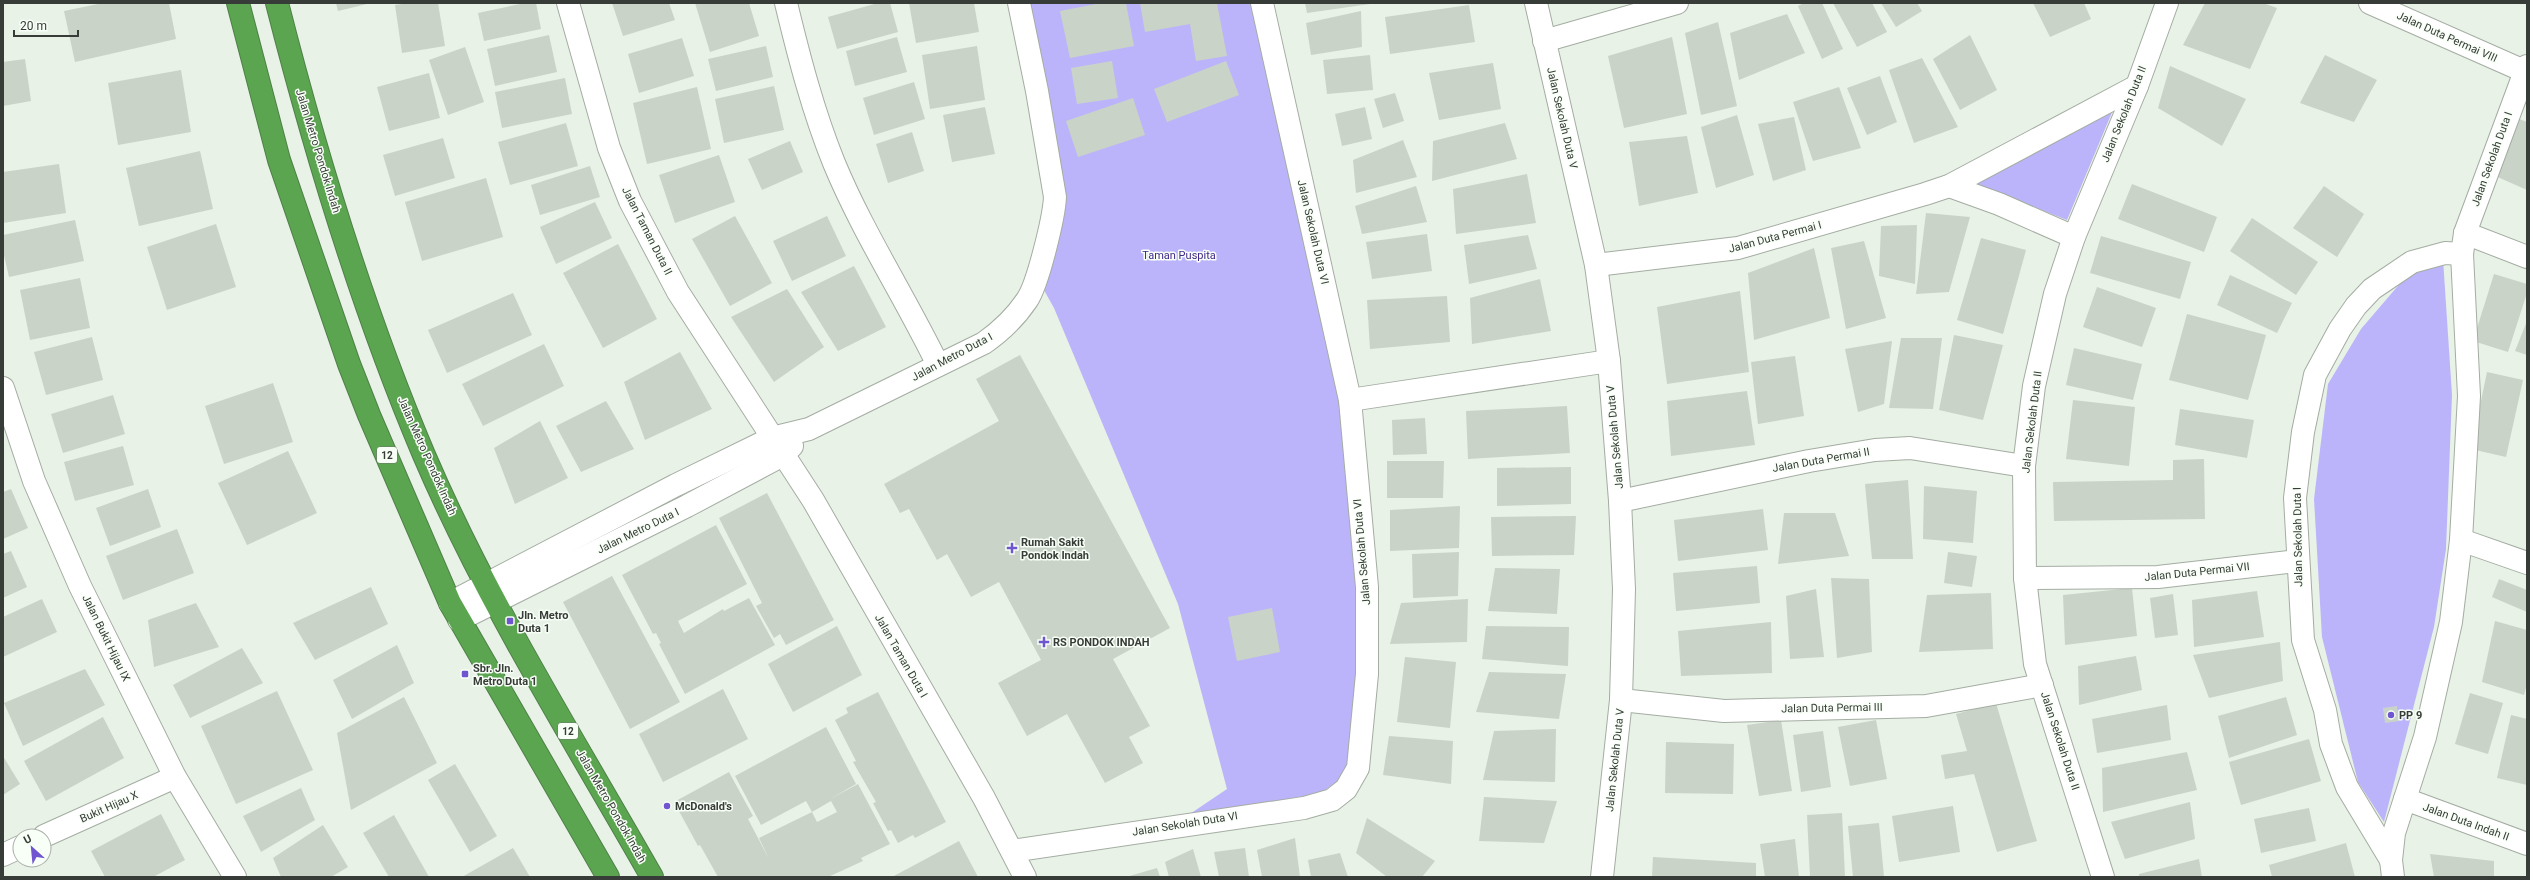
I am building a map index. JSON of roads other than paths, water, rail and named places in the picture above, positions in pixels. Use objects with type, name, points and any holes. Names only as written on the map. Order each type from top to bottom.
[{"type":"highway","name":"12","points":[[238,3],[279,160],[341,343],[369,415],[455,612],[608,877]]},
{"type":"highway","name":"Jalan Metro Pondok Indah","points":[[277,3],[311,131],[385,357],[424,455],[490,593],[652,877]]},
{"type":"street","name":"Jalan Taman Duta II","points":[[568,3],[609,148],[630,201],[678,292],[777,447]]},
{"type":"street","points":[[786,3],[816,115],[835,164],[888,274],[938,365]]},
{"type":"street","name":"Jalan Metro Duta I","points":[[490,593],[603,548],[687,506],[777,447],[809,429],[984,343],[1004,328],[1028,299],[1051,223],[1055,197],[1019,3]]},
{"type":"street","name":"Jalan Sekolah Duta VI","points":[[1012,851],[1304,808],[1332,800],[1346,789],[1358,768],[1367,674],[1367,587],[1350,400],[1262,3]]},
{"type":"street","name":"Jalan Sekolah Duta V","points":[[1536,3],[1596,265],[1609,361],[1620,501],[1624,589],[1621,700],[1602,877]]},
{"type":"street","points":[[1544,41],[1677,3]]},
{"type":"street","name":"Jalan Sekolah Duta II","points":[[2103,877],[2035,664],[2025,578],[2024,466],[2034,386],[2055,294],[2074,237],[2136,86],[2167,3]]},
{"type":"street","name":"Jalan Duta Permai VIII","points":[[2370,3],[2526,69]]},
{"type":"street","name":"Jalan Sekolah Duta I","points":[[2392,868],[2394,833],[2425,738],[2451,622],[2461,540],[2469,396],[2463,243],[2526,69]]},
{"type":"street","name":"Jalan Duta Permai I","points":[[1596,265],[1738,248],[1949,186],[2136,86]]},
{"type":"street","points":[[1949,186],[1999,204],[2074,237]]},
{"type":"street","points":[[2463,243],[2527,257]]},
{"type":"street","name":"Jalan Sekolah Duta I","points":[[2392,868],[2347,787],[2331,744],[2325,710],[2303,640],[2297,561],[2295,498],[2304,432],[2315,375],[2340,329],[2356,306],[2372,289],[2412,262],[2445,253],[2463,243]]},
{"type":"street","points":[[1350,400],[1609,361]]},
{"type":"street","name":"Jalan Bukit Hijau IX","points":[[3,388],[34,481],[53,527],[175,778],[235,877]]},
{"type":"street","name":"Jalan Metro Duta I","points":[[455,612],[490,593],[592,527],[676,484],[777,447]]},
{"type":"street","name":"Jalan Taman Duta I","points":[[777,447],[813,500],[1012,851],[1025,877]]},
{"type":"street","name":"Jalan Duta Permai II","points":[[1620,501],[1809,461],[1875,450],[1910,448],[2024,466]]},
{"type":"street","points":[[676,484],[687,506]]},
{"type":"street","points":[[592,527],[603,548]]},
{"type":"street","points":[[2461,540],[2527,563]]},
{"type":"street","name":"Jalan Duta Permai VII","points":[[2025,578],[2158,578],[2297,561]]},
{"type":"street","name":"Jalan Duta Permai III","points":[[1621,700],[1724,711],[1926,706],[2042,685]]},
{"type":"street","name":"Bukit Hijau X","points":[[52,832],[175,778]]},
{"type":"street","name":"Jalan Duta Indah II","points":[[2406,799],[2527,844]]},
{"type":"place","name":"Rumah Sakit Pondok Indah","points":[[1012,548]]},
{"type":"place","name":"Jln. Metro Duta 1","points":[[510,621]]},
{"type":"place","name":"RS PONDOK INDAH","points":[[1044,642]]},
{"type":"place","name":"Sbr. Jln. Metro Duta 1","points":[[465,674]]},
{"type":"place","name":"PP 9","points":[[2391,715]]},
{"type":"place","name":"McDonald's","points":[[667,806]]},
{"type":"park label","name":"Taman Puspita","points":[[1179,255]]}]
